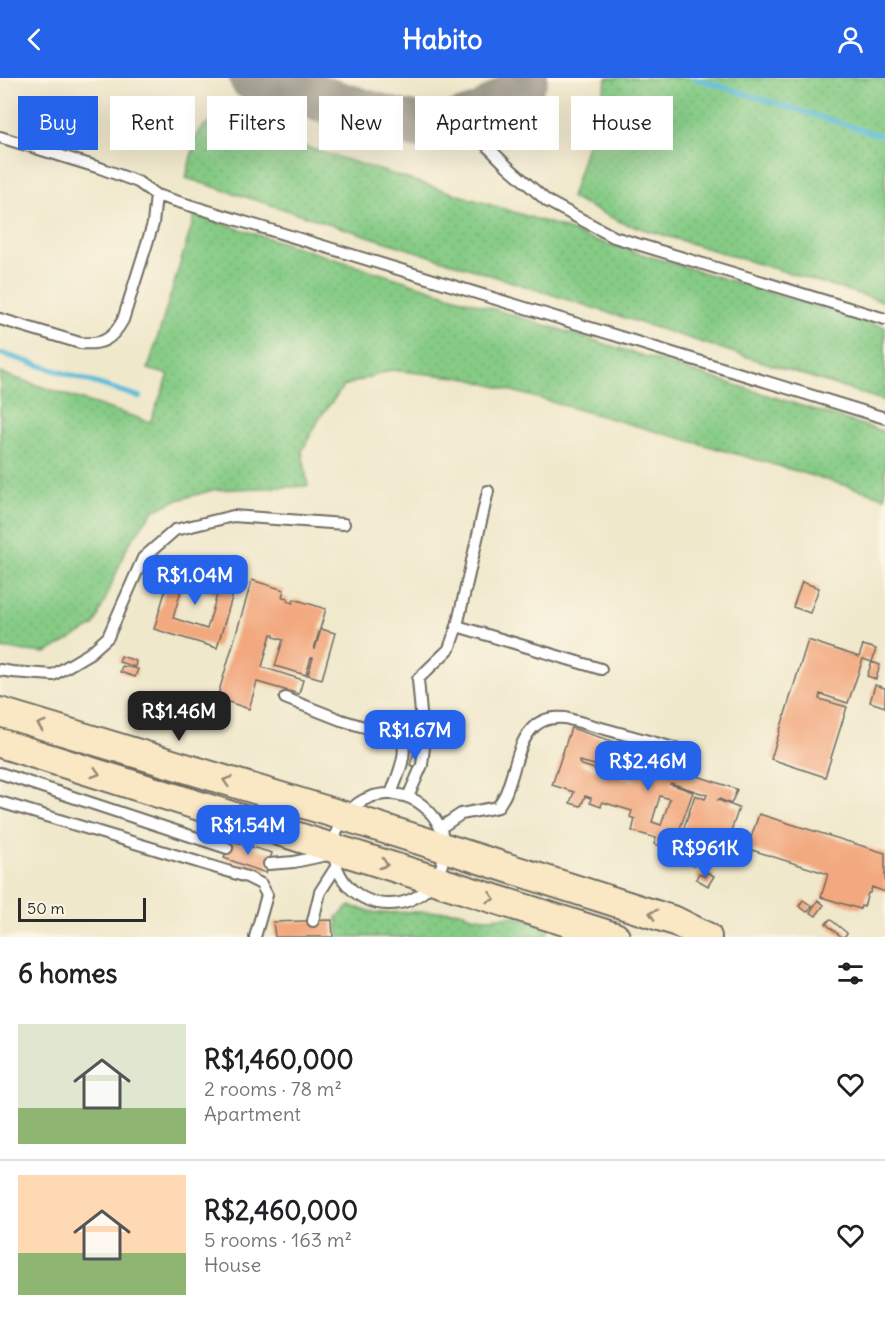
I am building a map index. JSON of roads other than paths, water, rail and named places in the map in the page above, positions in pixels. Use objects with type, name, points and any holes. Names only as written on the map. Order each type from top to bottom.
[{"type":"street","points":[[0,712],[344,816],[442,838],[675,921],[707,937]]},
{"type":"street","points":[[0,743],[334,856],[435,880],[615,937]]},
{"type":"lane","points":[[0,137],[138,182],[156,195],[885,418]]},
{"type":"lane","points":[[491,150],[547,201],[614,237],[885,319]]},
{"type":"lane","points":[[0,319],[80,343],[92,344],[111,337],[117,330],[126,310],[153,224],[156,195]]},
{"type":"lane","points":[[408,797],[422,765],[424,747],[418,679],[449,649],[458,626],[488,491]]},
{"type":"lane","points":[[0,670],[53,675],[90,653],[108,637],[143,558],[175,530],[233,516],[344,524]]},
{"type":"lane","points":[[458,626],[601,669]]},
{"type":"lane","points":[[285,698],[340,720],[397,737],[404,748],[403,758],[391,794]]},
{"type":"lane","points":[[442,838],[461,814],[498,807],[505,795],[522,741],[535,725],[552,716],[696,754]]},
{"type":"lane","points":[[0,773],[227,848]]},
{"type":"lane","points":[[313,921],[320,892],[334,856],[336,831],[344,816],[356,804],[373,796],[391,794],[408,797],[427,809],[442,838],[440,871],[435,880],[420,895],[402,903],[381,904],[362,898],[346,885],[334,856]]},
{"type":"lane","points":[[0,802],[247,877],[261,884],[267,895],[255,937]]},
{"type":"lane","points":[[269,864],[334,856]]},
{"type":"waterway","points":[[694,78],[885,137]]},
{"type":"waterway","points":[[0,353],[140,397]]}]
